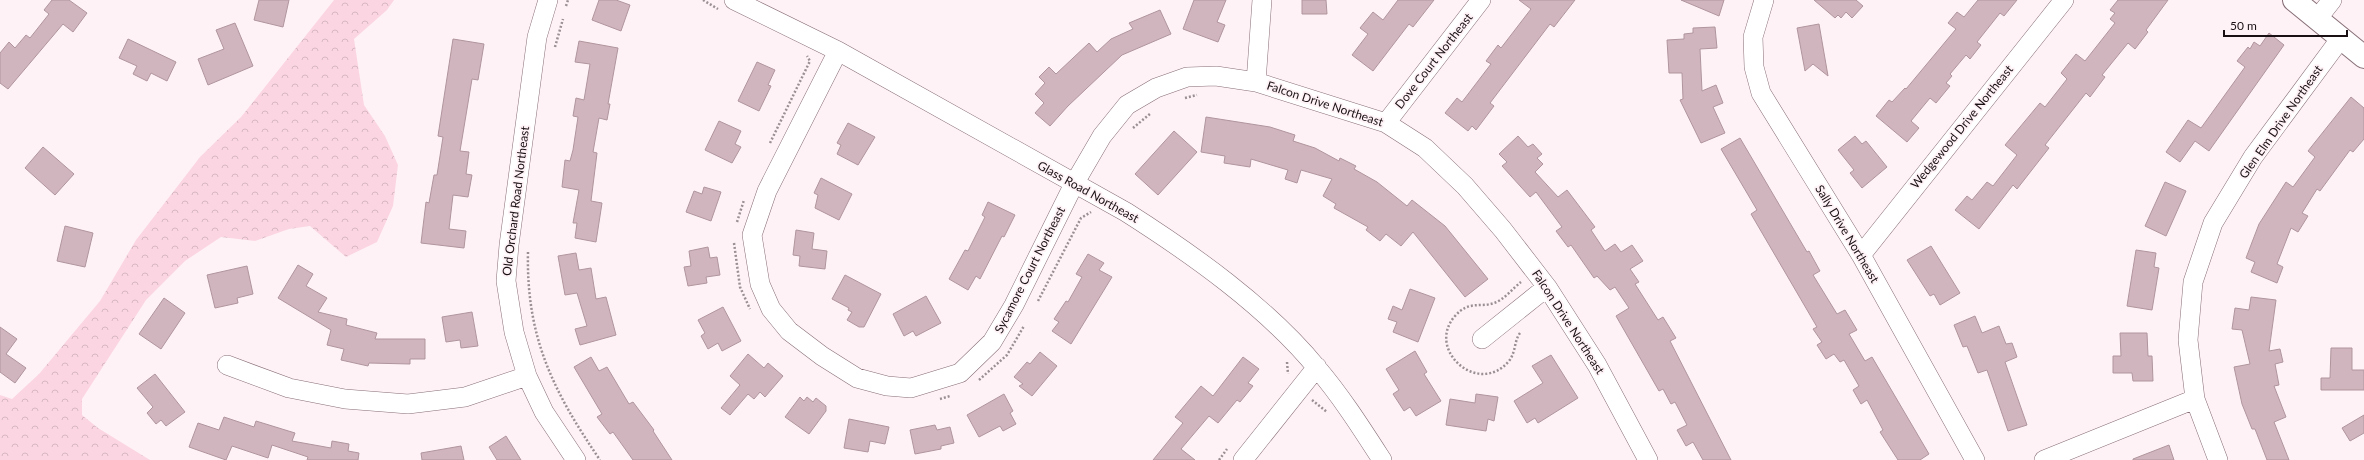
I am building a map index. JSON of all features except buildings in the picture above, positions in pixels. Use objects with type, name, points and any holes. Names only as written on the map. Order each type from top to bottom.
[{"type":"main road","points":[[2294,0],[2364,57]]},
{"type":"street","name":"Old Orchard Road Northeast","points":[[548,0],[537,37],[509,245],[506,281],[514,332],[526,376],[544,412],[576,460]]},
{"type":"street","points":[[1256,82],[1262,0]]},
{"type":"street","name":"Dove Court Northeast","points":[[1386,123],[1481,0]]},
{"type":"street","name":"Sally Drive Northeast","points":[[1764,0],[1753,37],[1754,67],[1761,93],[1861,254],[1975,460]]},
{"type":"street","name":"Wedgewood Drive Northeast","points":[[1861,254],[2064,0]]},
{"type":"street","points":[[2317,19],[2332,0]]},
{"type":"street","name":"Glass Road Northeast","points":[[729,6],[838,52],[1126,212],[1172,241],[1233,288],[1282,331],[1317,367],[1352,414],[1382,460]]},
{"type":"street","name":"Glen Elm Drive Northeast","points":[[2218,460],[2195,398],[2188,340],[2193,282],[2213,223],[2253,157],[2341,38]]},
{"type":"street","name":"Sycamore Court Northeast","points":[[838,52],[767,191],[752,235],[760,284],[771,309],[789,331],[822,356],[858,378],[887,386],[911,388],[960,373],[992,342],[1014,305],[1074,184]]},
{"type":"street","name":"Falcon Drive Northeast","points":[[1074,184],[1102,136],[1127,105],[1156,88],[1187,77],[1216,76],[1256,82],[1386,123],[1425,148],[1465,186],[1503,230],[1547,287],[1597,365],[1648,460]]},
{"type":"street","points":[[1482,338],[1547,287]]},
{"type":"street","points":[[227,365],[289,388],[345,399],[408,404],[465,397],[526,376]]},
{"type":"street","points":[[1236,454],[1317,367]]},
{"type":"street","points":[[2044,460],[2195,398]]},
{"type":"path","points":[[565,11],[568,0]]},
{"type":"path","points":[[703,0],[729,6]]},
{"type":"path","points":[[554,51],[563,18]]},
{"type":"path","points":[[769,145],[810,61],[807,58],[808,52]]},
{"type":"path","points":[[1183,99],[1202,94]]},
{"type":"path","points":[[1130,131],[1155,110]]},
{"type":"path","points":[[736,225],[746,194]]},
{"type":"path","points":[[1086,209],[1092,210],[1098,215]]},
{"type":"path","points":[[1036,304],[1081,218],[1092,210]]},
{"type":"path","points":[[735,236],[734,247],[740,287],[751,310]]},
{"type":"path","points":[[528,249],[529,303],[536,335],[550,377],[563,403],[600,460]]},
{"type":"path","points":[[1516,276],[1526,288]]},
{"type":"path","points":[[977,382],[1007,355],[1025,324]]},
{"type":"path","points":[[1286,358],[1289,367],[1288,376]]},
{"type":"path","points":[[938,400],[956,394]]},
{"type":"path","points":[[1219,460],[1236,454]]},
{"type":"green space","points":[[334,0],[394,0],[387,10],[354,39],[364,105],[385,136],[398,165],[393,206],[377,242],[346,257],[310,226],[289,229],[255,241],[221,237],[185,261],[146,300],[82,399],[82,415],[98,428],[150,460],[0,460],[0,395],[12,399],[39,374],[100,301],[136,240],[200,157],[241,117]]}]
